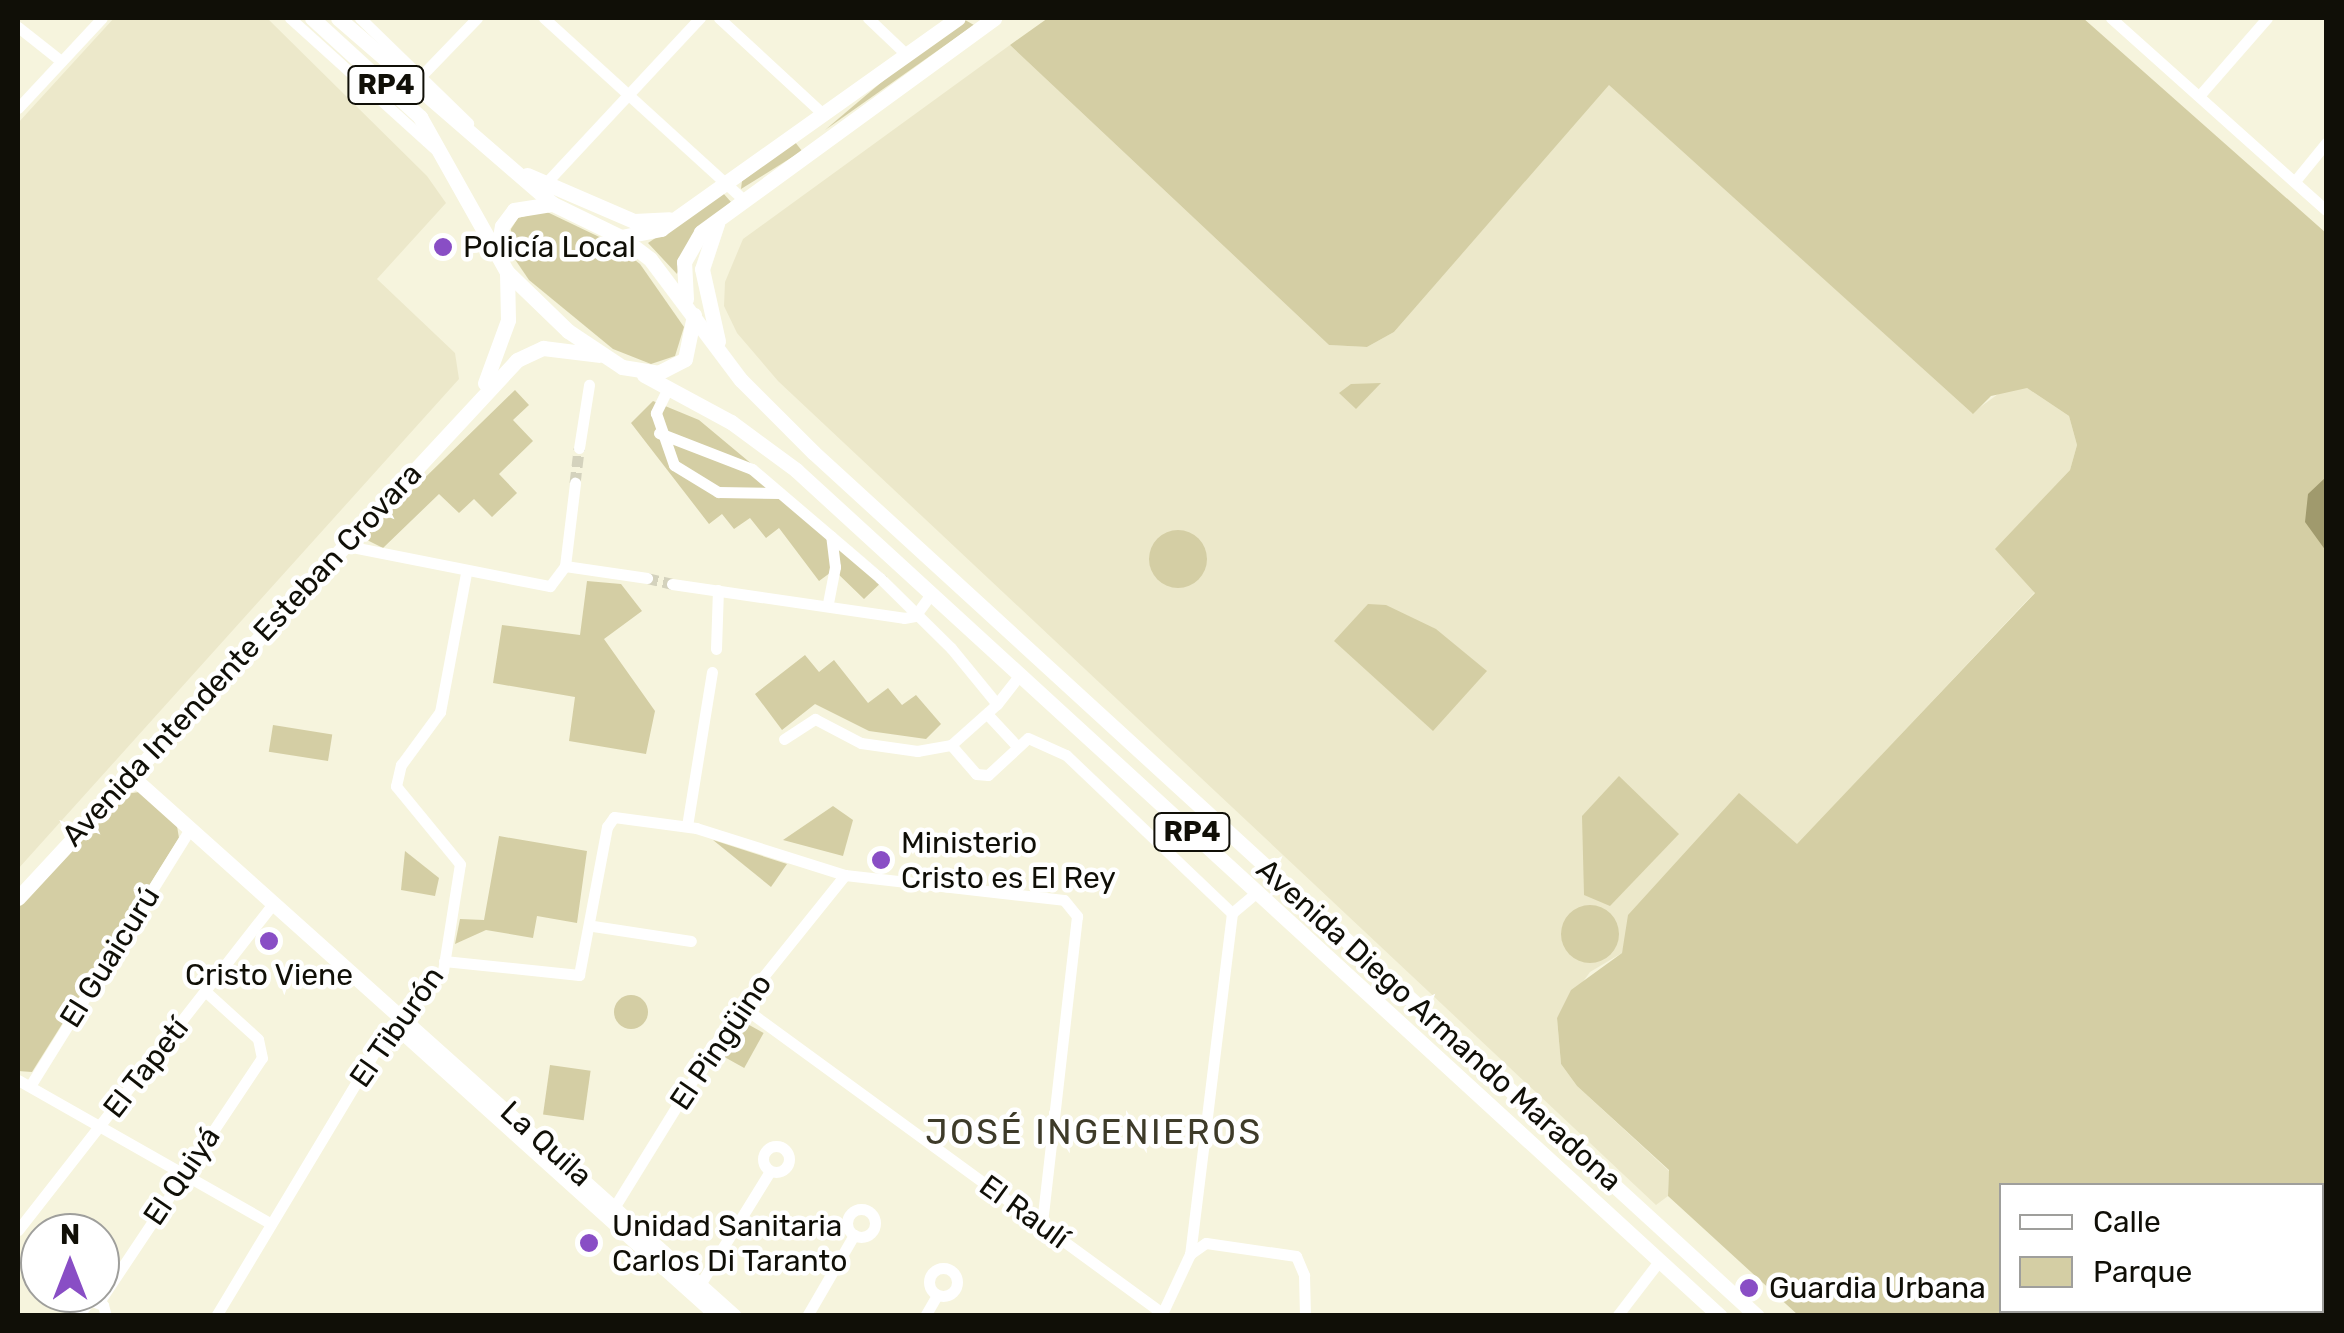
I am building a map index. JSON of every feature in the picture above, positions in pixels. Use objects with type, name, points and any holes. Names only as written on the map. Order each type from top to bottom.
[{"type":"main road","name":"RP4","points":[[312,18],[420,117],[449,162],[508,272],[599,355],[644,375]]},
{"type":"main road","name":"RP4","points":[[338,18],[553,204],[620,236],[698,315]]},
{"type":"main road","points":[[620,236],[650,234],[682,215],[958,18]]},
{"type":"main road","points":[[698,315],[683,278],[687,250],[721,216],[994,18]]},
{"type":"main road","points":[[489,150],[544,185],[634,221],[682,215]]},
{"type":"main road","points":[[497,254],[502,226],[514,210],[553,204]]},
{"type":"main road","points":[[644,375],[668,371],[691,348],[704,252],[721,216]]},
{"type":"main road","name":"Avenida Intendente Esteban Crovara","points":[[466,411],[499,358],[508,320],[508,272]]},
{"type":"main road","name":"Avenida Diego Armando Maradona","points":[[698,315],[724,357],[813,452],[1757,1316]]},
{"type":"main road","name":"Avenida Intendente Esteban Crovara","points":[[18,898],[466,411],[534,350],[599,355]]},
{"type":"main road","name":"Avenida Diego Armando Maradona","points":[[644,375],[770,449],[1720,1316]]},
{"type":"main road","name":"La Quila","points":[[130,775],[398,1017],[408,1037],[697,1289],[734,1316]]},
{"type":"main road","name":"La Quila","points":[[697,1289],[718,1316]]},
{"type":"street","points":[[18,108],[102,18]]},
{"type":"street","points":[[290,18],[449,162]]},
{"type":"street","points":[[360,18],[422,75],[489,150]]},
{"type":"street","points":[[422,75],[476,18]]},
{"type":"street","points":[[544,18],[744,200]]},
{"type":"street","points":[[544,185],[700,18]]},
{"type":"street","points":[[719,18],[824,115]]},
{"type":"street","points":[[868,18],[907,55]]},
{"type":"street","points":[[2111,18],[2326,210]]},
{"type":"street","points":[[2199,96],[2267,18]]},
{"type":"street","points":[[19,32],[62,61]]},
{"type":"street","points":[[2294,181],[2326,144]]},
{"type":"street","points":[[579,448],[589,385]]},
{"type":"street","points":[[668,388],[658,407],[659,433],[674,465],[702,485],[741,496],[780,493]]},
{"type":"street","points":[[659,433],[748,467],[832,536],[915,616],[997,704]]},
{"type":"street","points":[[342,546],[544,586],[559,580],[565,566],[575,483]]},
{"type":"street","points":[[828,603],[835,567],[832,536]]},
{"type":"street","points":[[565,566],[646,578]]},
{"type":"street","name":"El Tiburón","points":[[216,1316],[398,1017],[440,975],[460,864],[396,786],[401,765],[440,712],[466,573]]},
{"type":"street","points":[[672,584],[915,616]]},
{"type":"street","points":[[716,648],[718,590]]},
{"type":"street","points":[[915,616],[931,594]]},
{"type":"street","points":[[687,826],[712,672]]},
{"type":"street","points":[[784,739],[815,719],[861,743],[917,751],[951,745],[988,715],[1020,675]]},
{"type":"street","points":[[988,715],[1016,745]]},
{"type":"street","points":[[951,745],[981,776],[1016,745],[1036,739],[1076,762],[1232,912]]},
{"type":"street","points":[[444,961],[574,977],[583,970],[610,820],[687,826],[845,875],[1064,900],[1076,912],[1042,1224]]},
{"type":"street","name":"El Guaicurú","points":[[30,1086],[190,829]]},
{"type":"street","name":"El Pingüino","points":[[612,1212],[740,1005],[845,875]]},
{"type":"street","points":[[1162,1314],[1190,1254],[1232,912],[1257,892]]},
{"type":"street","name":"El Tapetí","points":[[18,1230],[274,904]]},
{"type":"street","points":[[593,926],[691,942]]},
{"type":"street","name":"El Quiyá","points":[[120,1271],[263,1050],[205,991]]},
{"type":"street","name":"El Raulí","points":[[740,1005],[1162,1314]]},
{"type":"street","points":[[18,1080],[271,1224]]},
{"type":"street","points":[[697,1289],[770,1171]]},
{"type":"street","points":[[807,1316],[854,1235]]},
{"type":"street","points":[[1190,1254],[1206,1243],[1292,1254],[1302,1266],[1306,1316]]},
{"type":"street","points":[[1617,1316],[1660,1260]]},
{"type":"street","points":[[926,1316],[937,1295]]},
{"type":"shaded area","points":[[114,18],[267,18],[427,176],[446,203],[377,279],[455,353],[459,379],[18,869],[18,123]]},
{"type":"shaded area","points":[[1010,45],[1329,345],[1367,347],[1394,332],[1609,84],[1972,413],[2005,389],[2027,388],[2069,416],[2077,445],[2070,470],[1996,549],[2035,592],[1797,845],[1739,794],[1626,936],[1622,953],[1590,972],[1557,1018],[1561,1064],[1577,1086],[1669,1171],[1668,1196],[1656,1205],[778,381],[737,333],[724,306],[725,282],[743,239]]},
{"type":"shaded area","points":[[2326,477],[2326,551],[2305,522],[2308,494]]},
{"type":"green space","points":[[1048,18],[2083,18],[2326,233],[2326,1315],[1798,1315],[1668,1196],[1669,1170],[1577,1086],[1561,1064],[1557,1018],[1571,990],[1622,953],[1628,915],[1739,793],[1797,844],[2035,593],[1995,549],[2070,470],[2077,445],[2069,416],[2027,388],[1991,396],[1973,414],[1609,85],[1394,332],[1367,347],[1329,345],[1010,45]]},
{"type":"green space","points":[[965,20],[974,25],[825,130],[903,64]]},
{"type":"green space","points":[[795,142],[802,151],[741,189],[742,181]]},
{"type":"green space","points":[[723,193],[731,202],[692,235],[677,274],[648,243]]},
{"type":"green space","points":[[545,211],[616,245],[640,264],[684,327],[675,356],[651,364],[613,349],[529,280],[512,255],[511,229],[518,218]]},
{"type":"green space","points":[[1381,383],[1356,409],[1339,393],[1351,384]]},
{"type":"green space","points":[[515,390],[529,405],[513,420],[533,441],[499,474],[517,493],[492,517],[474,499],[459,513],[439,494],[383,548],[363,538]]},
{"type":"green space","points":[[653,401],[699,420],[887,577],[864,599],[834,570],[819,581],[779,528],[766,538],[750,518],[734,529],[722,514],[709,524],[631,423]]},
{"type":"green space","points":[[1178,530],[1198,539],[1207,559],[1198,579],[1178,588],[1158,579],[1149,559],[1158,539]]},
{"type":"green space","points":[[587,581],[621,584],[642,611],[604,639],[655,711],[646,754],[569,741],[575,697],[493,683],[502,625],[580,635]]},
{"type":"green space","points":[[1368,604],[1386,605],[1436,629],[1487,671],[1433,731],[1334,641]]},
{"type":"green space","points":[[805,655],[819,672],[834,660],[868,703],[888,688],[902,705],[916,695],[941,724],[926,739],[869,731],[815,704],[782,730],[755,694]]},
{"type":"green space","points":[[273,725],[332,734],[328,761],[269,752]]},
{"type":"green space","points":[[1619,776],[1679,834],[1610,906],[1584,895],[1582,816]]},
{"type":"green space","points":[[139,792],[177,826],[179,838],[32,1072],[18,1071],[18,908],[126,794]]},
{"type":"green space","points":[[833,806],[853,820],[843,856],[783,840]]},
{"type":"green space","points":[[499,836],[587,851],[577,923],[537,916],[533,938],[486,930],[455,944],[460,919],[484,920]]},
{"type":"green space","points":[[713,840],[787,864],[771,887]]},
{"type":"green space","points":[[405,851],[439,878],[435,896],[401,890]]},
{"type":"green space","points":[[1590,905],[1610,914],[1619,934],[1610,954],[1590,963],[1570,954],[1561,934],[1570,914]]},
{"type":"green space","points":[[631,995],[643,1000],[648,1012],[643,1024],[631,1029],[619,1024],[614,1012],[619,1000]]},
{"type":"green space","points":[[733,1016],[764,1033],[744,1068],[714,1051]]},
{"type":"green space","points":[[550,1065],[591,1071],[584,1120],[543,1115]]},
{"type":"tunnel","points":[[575,483],[579,448]]},
{"type":"tunnel","points":[[647,578],[672,584]]},
{"type":"place","name":"Policía Local","points":[[443,247]]},
{"type":"place","name":"Ministerio Cristo es El Rey","points":[[881,860]]},
{"type":"place","name":"Cristo Viene","points":[[269,941]]},
{"type":"place","name":"Unidad Sanitaria Carlos Di Taranto","points":[[589,1243]]},
{"type":"place","name":"Guardia Urbana","points":[[1749,1288]]},
{"type":"district","name":"JOSÉ INGENIEROS","points":[[1094,1132]]}]
